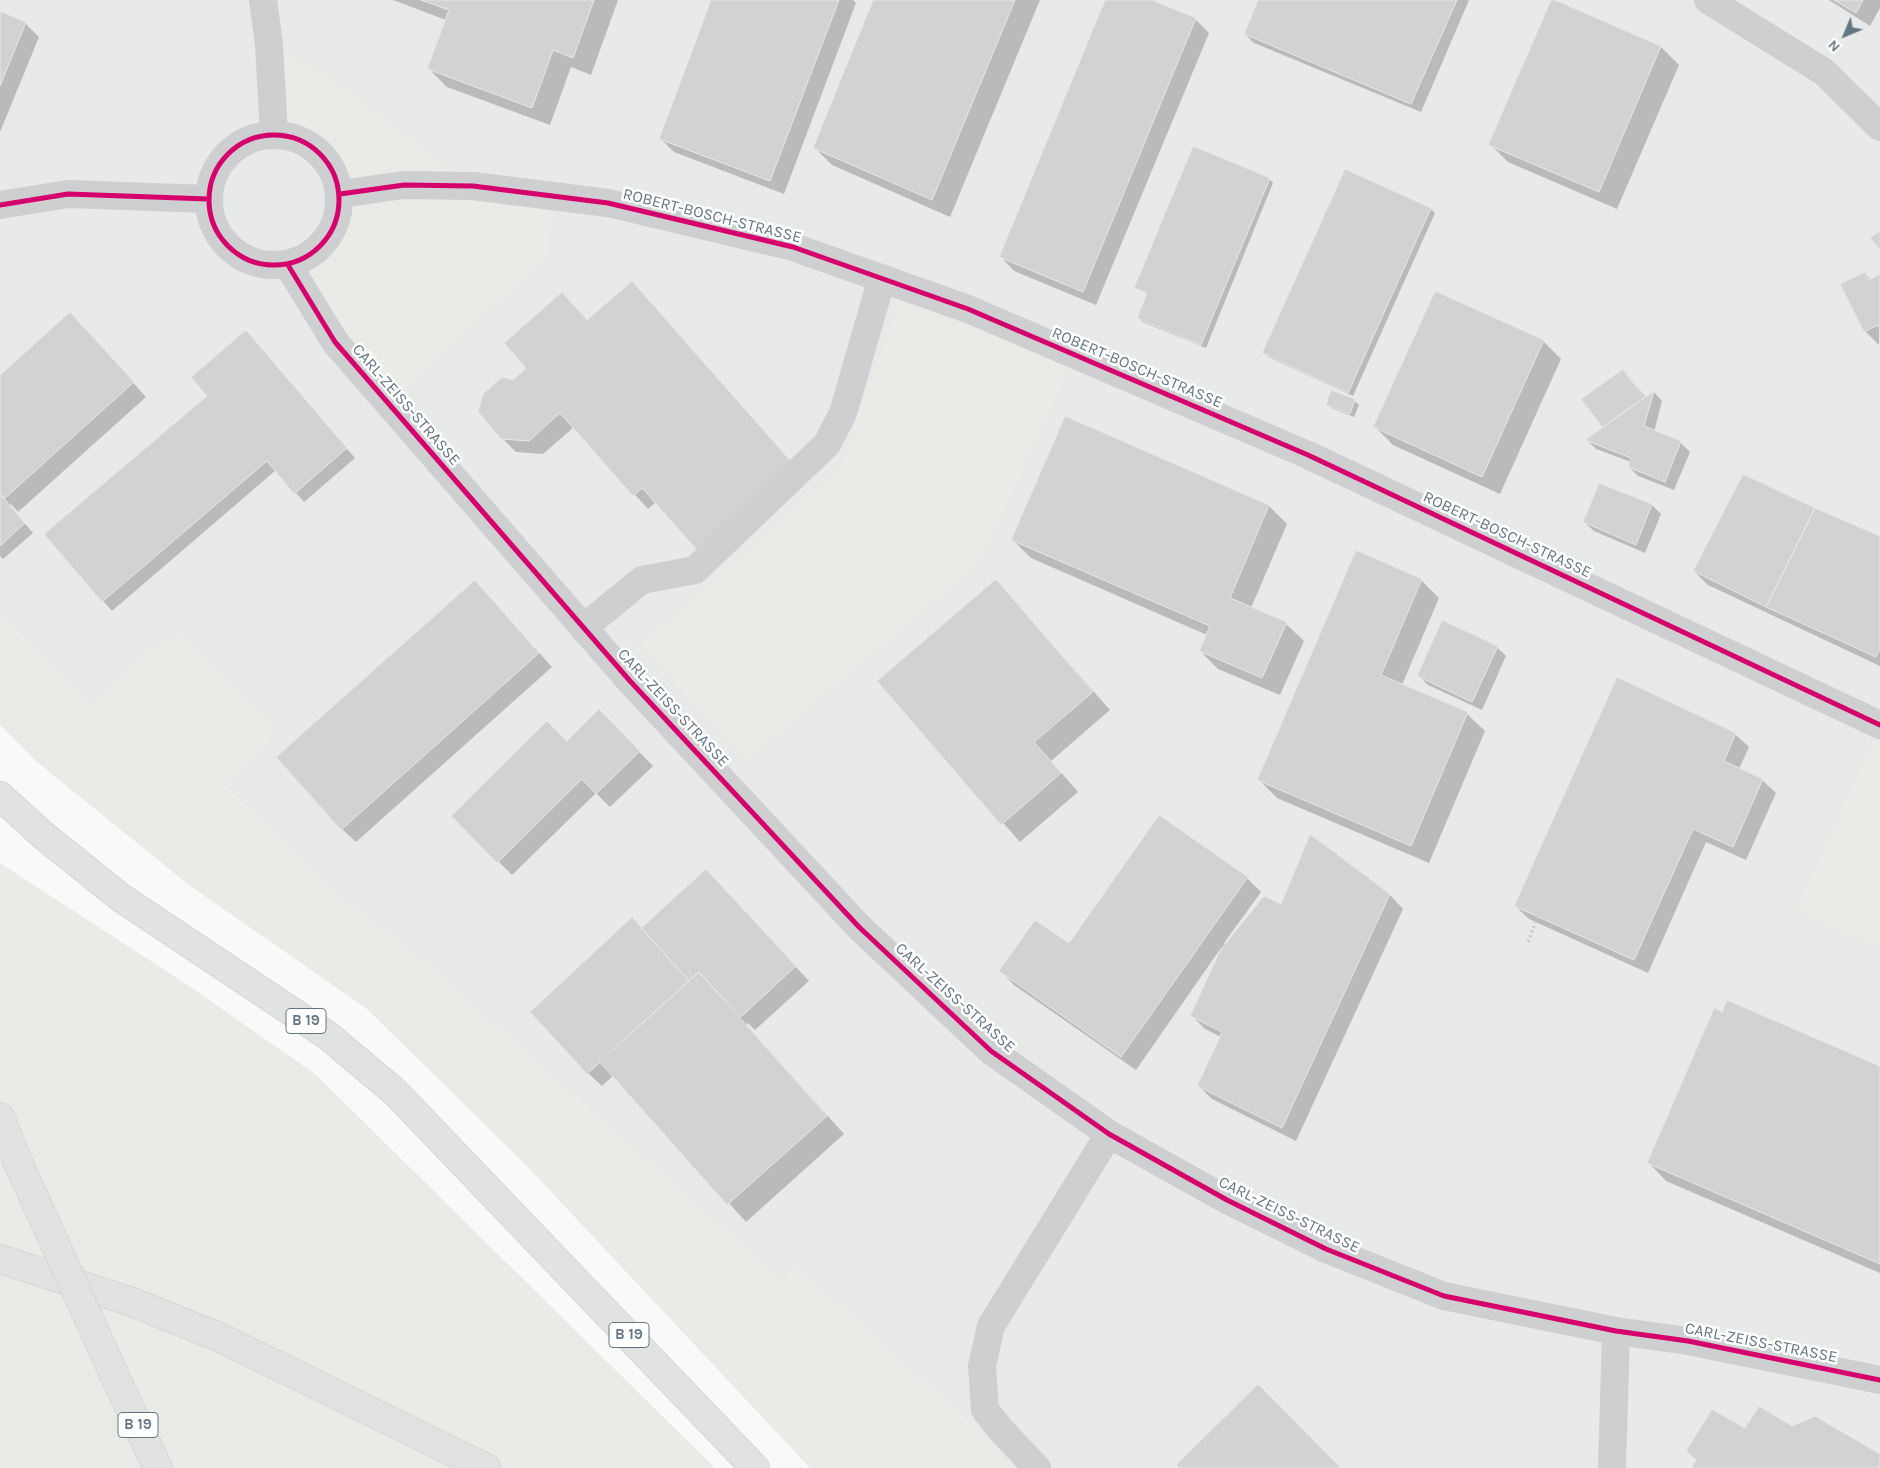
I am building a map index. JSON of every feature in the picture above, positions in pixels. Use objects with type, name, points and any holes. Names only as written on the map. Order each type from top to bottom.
[{"type":"highway","name":"B 19","points":[[0,796],[44,836],[120,897],[327,1035],[395,1092],[755,1468]]},
{"type":"highway","name":"B 19","points":[[0,1117],[16,1158],[158,1468]]},
{"type":"highway","points":[[0,1258],[132,1302],[219,1337],[486,1468]]},
{"type":"street","points":[[263,0],[269,45],[274,134]]},
{"type":"street","points":[[1708,0],[1824,72],[1880,127]]},
{"type":"street","points":[[274,134],[300,140],[321,153],[335,174],[340,194],[338,219],[327,240],[309,257],[288,265],[260,265],[231,251],[214,227],[208,199],[213,175],[227,153],[249,139],[274,134]]},
{"type":"street","name":"ROBERT-BOSCH-STRASSE","points":[[340,194],[404,185],[473,186],[608,203],[793,247],[968,309],[1308,454],[1880,725]]},
{"type":"street","points":[[0,204],[68,194],[208,199]]},
{"type":"street","name":"CARL-ZEISS-STRASSE","points":[[288,265],[335,342],[630,681],[859,926],[990,1051],[1108,1134],[1227,1200],[1326,1249],[1444,1296],[1616,1331],[1688,1341],[1880,1380]]},
{"type":"street","points":[[583,628],[642,580],[695,570],[827,444],[843,413],[882,278]]},
{"type":"street","points":[[1037,1468],[1002,1432],[985,1410],[982,1366],[991,1326],[1108,1134]]},
{"type":"street","points":[[1612,1468],[1616,1331]]},
{"type":"path","points":[[1528,942],[1538,916]]},
{"type":"shaded area","points":[[0,0],[1880,0],[1880,1468],[1011,1468],[958,1414],[796,1267],[783,1281],[428,966],[327,887],[223,785],[279,728],[179,636],[150,651],[94,706],[0,617]]},
{"type":"shaded area","points":[[269,45],[326,73],[473,186],[555,196],[548,257],[388,403],[288,265],[309,257],[327,241],[338,219],[340,194],[335,174],[321,153],[300,140],[274,134]]},
{"type":"shaded area","points":[[900,297],[1071,367],[981,563],[745,762],[640,645],[839,467]]},
{"type":"shaded area","points":[[0,617],[94,706],[150,651],[179,636],[280,728],[223,786],[327,887],[428,966],[783,1280],[796,1267],[958,1414],[1011,1468],[810,1468],[525,1164],[367,1009],[189,885],[37,762],[0,725]]},
{"type":"shaded area","points":[[1873,739],[1880,743],[1880,948],[1795,911]]},
{"type":"shaded area","points":[[0,863],[189,986],[315,1074],[715,1468],[0,1468]]},
{"type":"building","points":[[421,0],[594,0],[573,58],[553,50],[532,108],[427,69],[449,10]]},
{"type":"building","points":[[711,0],[839,0],[770,181],[659,139]]},
{"type":"building","points":[[873,0],[1015,0],[932,200],[813,148]]},
{"type":"building","points":[[1105,0],[1152,0],[1196,18],[1083,292],[999,257]]},
{"type":"building","points":[[1258,0],[1457,0],[1411,104],[1244,34]]},
{"type":"building","points":[[1551,0],[1555,0],[1661,46],[1599,192],[1488,145]]},
{"type":"building","points":[[1834,0],[1863,0],[1856,13]]},
{"type":"building","points":[[0,11],[26,22],[0,86]]},
{"type":"building","points":[[1193,146],[1270,178],[1201,345],[1137,318],[1147,293],[1134,288]]},
{"type":"building","points":[[1345,169],[1431,208],[1348,393],[1262,353]]},
{"type":"building","points":[[1880,231],[1880,250],[1870,238]]},
{"type":"building","points":[[1865,272],[1869,280],[1880,274],[1880,329],[1878,325],[1864,332],[1840,284]]},
{"type":"building","points":[[632,281],[795,466],[698,551],[642,488],[633,496],[560,413],[529,441],[501,439],[478,412],[483,394],[502,377],[513,380],[526,368],[504,343],[562,292],[587,320]]},
{"type":"building","points":[[1435,291],[1544,340],[1482,477],[1373,427]]},
{"type":"building","points":[[70,312],[134,382],[4,499],[0,494],[0,375]]},
{"type":"building","points":[[246,330],[347,448],[294,494],[267,461],[102,602],[44,534],[207,396],[191,377]]},
{"type":"building","points":[[1623,369],[1644,398],[1602,427],[1581,399]]},
{"type":"building","points":[[1331,390],[1355,399],[1350,414],[1326,405]]},
{"type":"building","points":[[1654,391],[1644,426],[1681,441],[1665,482],[1628,467],[1631,458],[1585,440]]},
{"type":"building","points":[[1065,416],[1269,505],[1230,598],[1287,622],[1262,678],[1199,651],[1210,626],[1011,540]]},
{"type":"building","points":[[1743,474],[1815,508],[1766,607],[1693,571]]},
{"type":"building","points":[[1599,483],[1652,504],[1636,545],[1583,522]]},
{"type":"building","points":[[0,494],[25,523],[0,546]]},
{"type":"building","points":[[1815,508],[1880,536],[1880,649],[1876,657],[1766,607]]},
{"type":"building","points":[[1356,550],[1422,579],[1381,675],[1468,712],[1411,846],[1257,780]]},
{"type":"building","points":[[996,579],[1093,692],[1034,742],[1061,773],[1001,825],[877,681]]},
{"type":"building","points":[[475,580],[539,653],[341,830],[276,757]]},
{"type":"building","points":[[1442,620],[1498,646],[1472,702],[1417,676]]},
{"type":"building","points":[[1617,677],[1736,733],[1724,761],[1763,779],[1733,847],[1693,829],[1634,960],[1514,906]]},
{"type":"building","points":[[599,709],[640,751],[596,794],[582,779],[497,863],[451,816],[547,721],[567,741]]},
{"type":"building","points":[[1159,815],[1248,877],[1121,1057],[999,971],[1035,920],[1069,943]]},
{"type":"building","points":[[1310,834],[1390,894],[1282,1128],[1197,1086],[1222,1032],[1190,1016],[1221,949],[1264,896],[1281,904]]},
{"type":"building","points":[[706,869],[796,966],[741,1017],[699,972],[689,981],[641,928]]},
{"type":"building","points":[[632,917],[689,981],[587,1074],[530,1012]]},
{"type":"building","points":[[699,972],[827,1116],[727,1205],[599,1061]]},
{"type":"building","points":[[1727,1000],[1880,1066],[1880,1264],[1647,1163],[1714,1008],[1722,1012]]},
{"type":"building","points":[[1258,1384],[1341,1468],[1179,1468],[1176,1465]]},
{"type":"building","points":[[1759,1406],[1792,1426],[1815,1416],[1880,1454],[1880,1468],[1691,1468],[1696,1460],[1686,1451],[1712,1409],[1745,1428]]},
{"type":"cycle path","points":[[274,135],[287,136],[299,140],[320,154],[334,175],[338,187],[339,200],[338,213],[334,225],[320,246],[299,260],[287,264],[274,265],[261,264],[249,260],[228,246],[214,225],[210,213],[209,200],[210,187],[214,175],[228,154],[249,140],[261,136],[274,135]]},
{"type":"cycle path","points":[[340,194],[404,185],[473,186],[608,203],[793,247],[968,309],[1308,455],[1880,725]]},
{"type":"cycle path","points":[[0,205],[68,194],[208,199]]},
{"type":"cycle path","points":[[288,265],[335,342],[630,681],[859,927],[991,1051],[1109,1134],[1227,1200],[1326,1249],[1444,1296],[1616,1331],[1688,1341],[1880,1380]]}]
